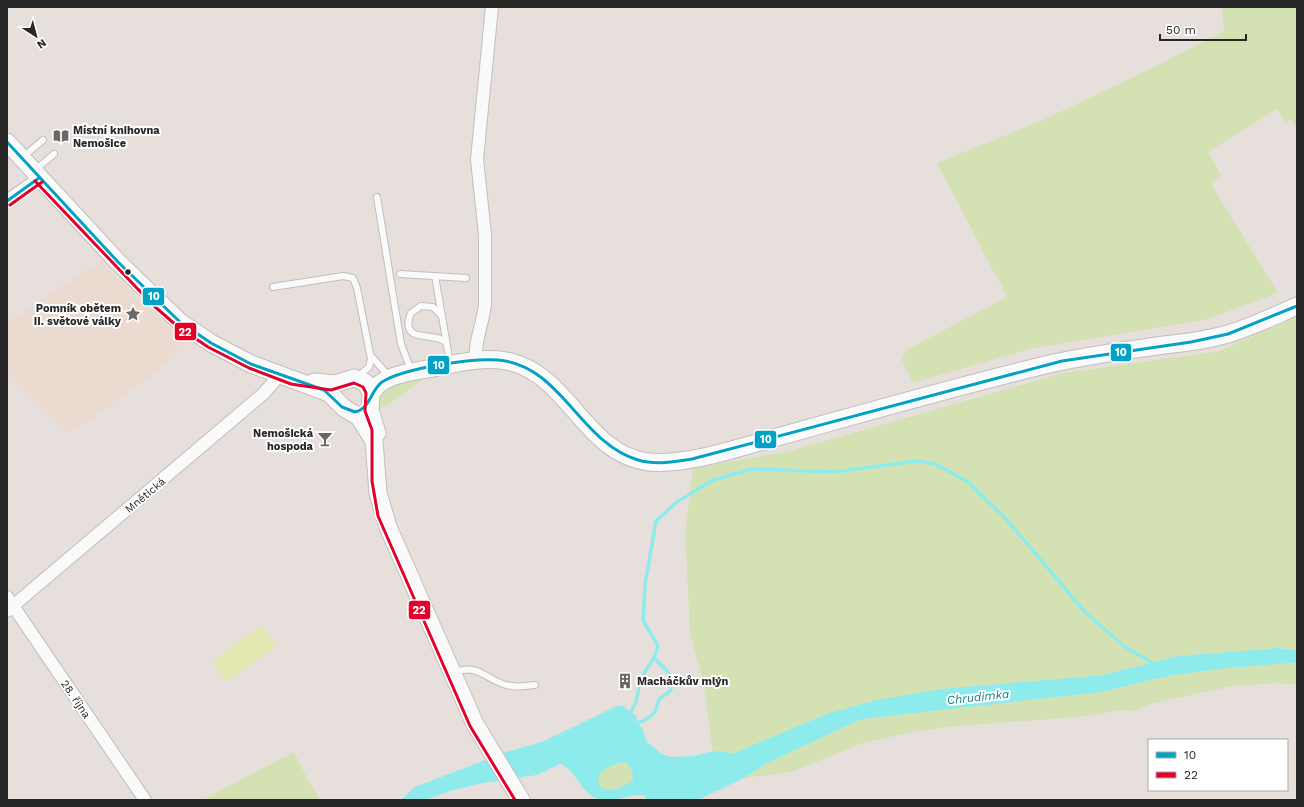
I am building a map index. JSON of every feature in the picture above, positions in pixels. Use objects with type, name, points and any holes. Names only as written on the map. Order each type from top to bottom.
[{"type":"street","points":[[476,361],[476,344],[484,314],[485,235],[476,159],[492,7]]},
{"type":"street","points":[[7,142],[122,266],[180,322],[231,354],[251,364],[329,393],[345,408],[359,417],[366,425],[374,441],[378,493],[383,515],[453,674],[485,741],[518,794]]},
{"type":"street","points":[[7,201],[36,175]]},
{"type":"street","points":[[286,377],[331,385],[352,379],[367,379],[387,374],[411,372],[476,361],[490,360],[510,362],[537,374],[557,392],[603,442],[615,451],[637,460],[671,463],[767,440],[1055,362],[1191,342],[1228,334],[1297,306]]},
{"type":"street","points":[[376,460],[377,430],[370,410],[371,397],[367,384],[352,379],[340,386],[338,392],[345,408],[356,412],[364,408],[371,397],[374,389],[383,381],[411,372]]},
{"type":"street","name":"Mnětická","points":[[9,605],[286,377]]},
{"type":"street","name":"28. října","points":[[9,605],[144,800]]},
{"type":"lane","points":[[22,159],[43,140]]},
{"type":"lane","points":[[36,175],[54,154]]},
{"type":"lane","points":[[378,197],[401,344],[411,372]]},
{"type":"lane","points":[[400,274],[466,278]]},
{"type":"lane","points":[[273,287],[343,276],[353,278],[357,288],[370,356],[369,367],[362,374],[352,379]]},
{"type":"lane","points":[[435,276],[450,365]]},
{"type":"lane","points":[[442,316],[433,307],[421,306],[411,313],[409,325],[412,332],[418,337],[439,337],[446,343]]},
{"type":"lane","points":[[370,356],[387,374]]},
{"type":"lane","points":[[453,674],[460,671],[471,670],[483,672],[505,684],[519,687],[535,685]]},
{"type":"shaded area","points":[[100,261],[187,344],[154,374],[70,434],[7,372],[7,323]]},
{"type":"green space","points":[[1222,7],[1297,7],[1297,130],[1290,119],[1285,123],[1277,109],[1208,152],[1221,175],[1211,184],[1278,293],[1205,320],[1033,348],[913,383],[902,360],[906,350],[1007,297],[937,163],[1041,121],[1152,68],[1224,31]]},
{"type":"green space","points":[[1297,317],[1297,650],[1279,648],[1178,656],[1103,675],[942,689],[876,700],[829,713],[734,753],[713,751],[703,680],[690,633],[685,534],[693,468],[790,451],[1063,373],[1219,351]]},
{"type":"green space","points":[[430,374],[390,403],[374,413],[379,390]]},
{"type":"green space","points":[[261,625],[277,646],[227,682],[212,661]]},
{"type":"green space","points":[[1292,663],[1297,664],[1297,685],[1275,683],[1233,686],[1153,703],[1135,711],[1120,710],[1089,716],[947,727],[912,732],[860,744],[792,772],[744,778],[767,763],[862,719],[1101,692],[1168,676],[1227,668]]},
{"type":"green space","points":[[294,752],[320,800],[202,800]]},
{"type":"green space","points":[[625,762],[632,769],[633,780],[625,785],[613,789],[600,787],[598,776],[604,770],[610,766]]},
{"type":"water","name":"Chrudimka","points":[[1279,648],[1297,650],[1297,664],[1292,663],[1227,668],[1168,676],[1101,692],[862,719],[767,763],[744,778],[698,800],[647,800],[645,796],[641,795],[601,800],[588,793],[570,771],[565,766],[560,764],[537,775],[483,783],[450,791],[425,800],[401,800],[415,787],[506,752],[542,742],[617,706],[623,706],[637,717],[636,720],[642,728],[647,742],[662,754],[671,757],[695,756],[713,751],[734,753],[829,713],[876,700],[942,689],[1103,675],[1178,656]],"holes":[[[625,762],[632,769],[633,780],[625,785],[613,789],[600,787],[598,776],[610,766]]]},
{"type":"waterway","points":[[629,716],[636,702],[641,678],[654,658],[658,646],[643,620],[645,585],[656,521],[677,502],[713,480],[752,469],[833,472],[917,461],[935,464],[968,482],[1007,520],[1086,613],[1126,648],[1157,665]]},
{"type":"waterway","points":[[633,724],[650,717],[656,709],[659,700],[668,693],[671,688],[672,683],[669,674],[654,658]]},
{"type":"transit line","name":"10","points":[[7,142],[118,262],[180,322],[211,343],[251,364],[324,390],[342,407],[355,412],[364,407],[382,382],[406,372],[456,362],[486,360],[498,360],[520,365],[538,375],[555,389],[601,438],[618,451],[645,462],[658,463],[692,459],[1062,361],[1191,342],[1228,334],[1297,306]]},
{"type":"transit line","name":"10","points":[[7,201],[39,178]]},
{"type":"transit line","name":"22","points":[[35,181],[153,305],[177,326],[208,347],[249,368],[291,384],[331,390],[354,383],[363,387],[366,393],[365,411],[372,430],[372,481],[378,516],[470,726],[515,800]]},
{"type":"transit line","name":"22","points":[[10,205],[42,182]]},
{"type":"place","name":"Místní knihovna Nemošice","points":[[61,136]]},
{"type":"place","name":"Pomník obětem II. světové války","points":[[133,314]]},
{"type":"place","name":"Nemošická hospoda","points":[[325,439]]},
{"type":"place","name":"Macháčkův mlýn","points":[[625,681]]}]
